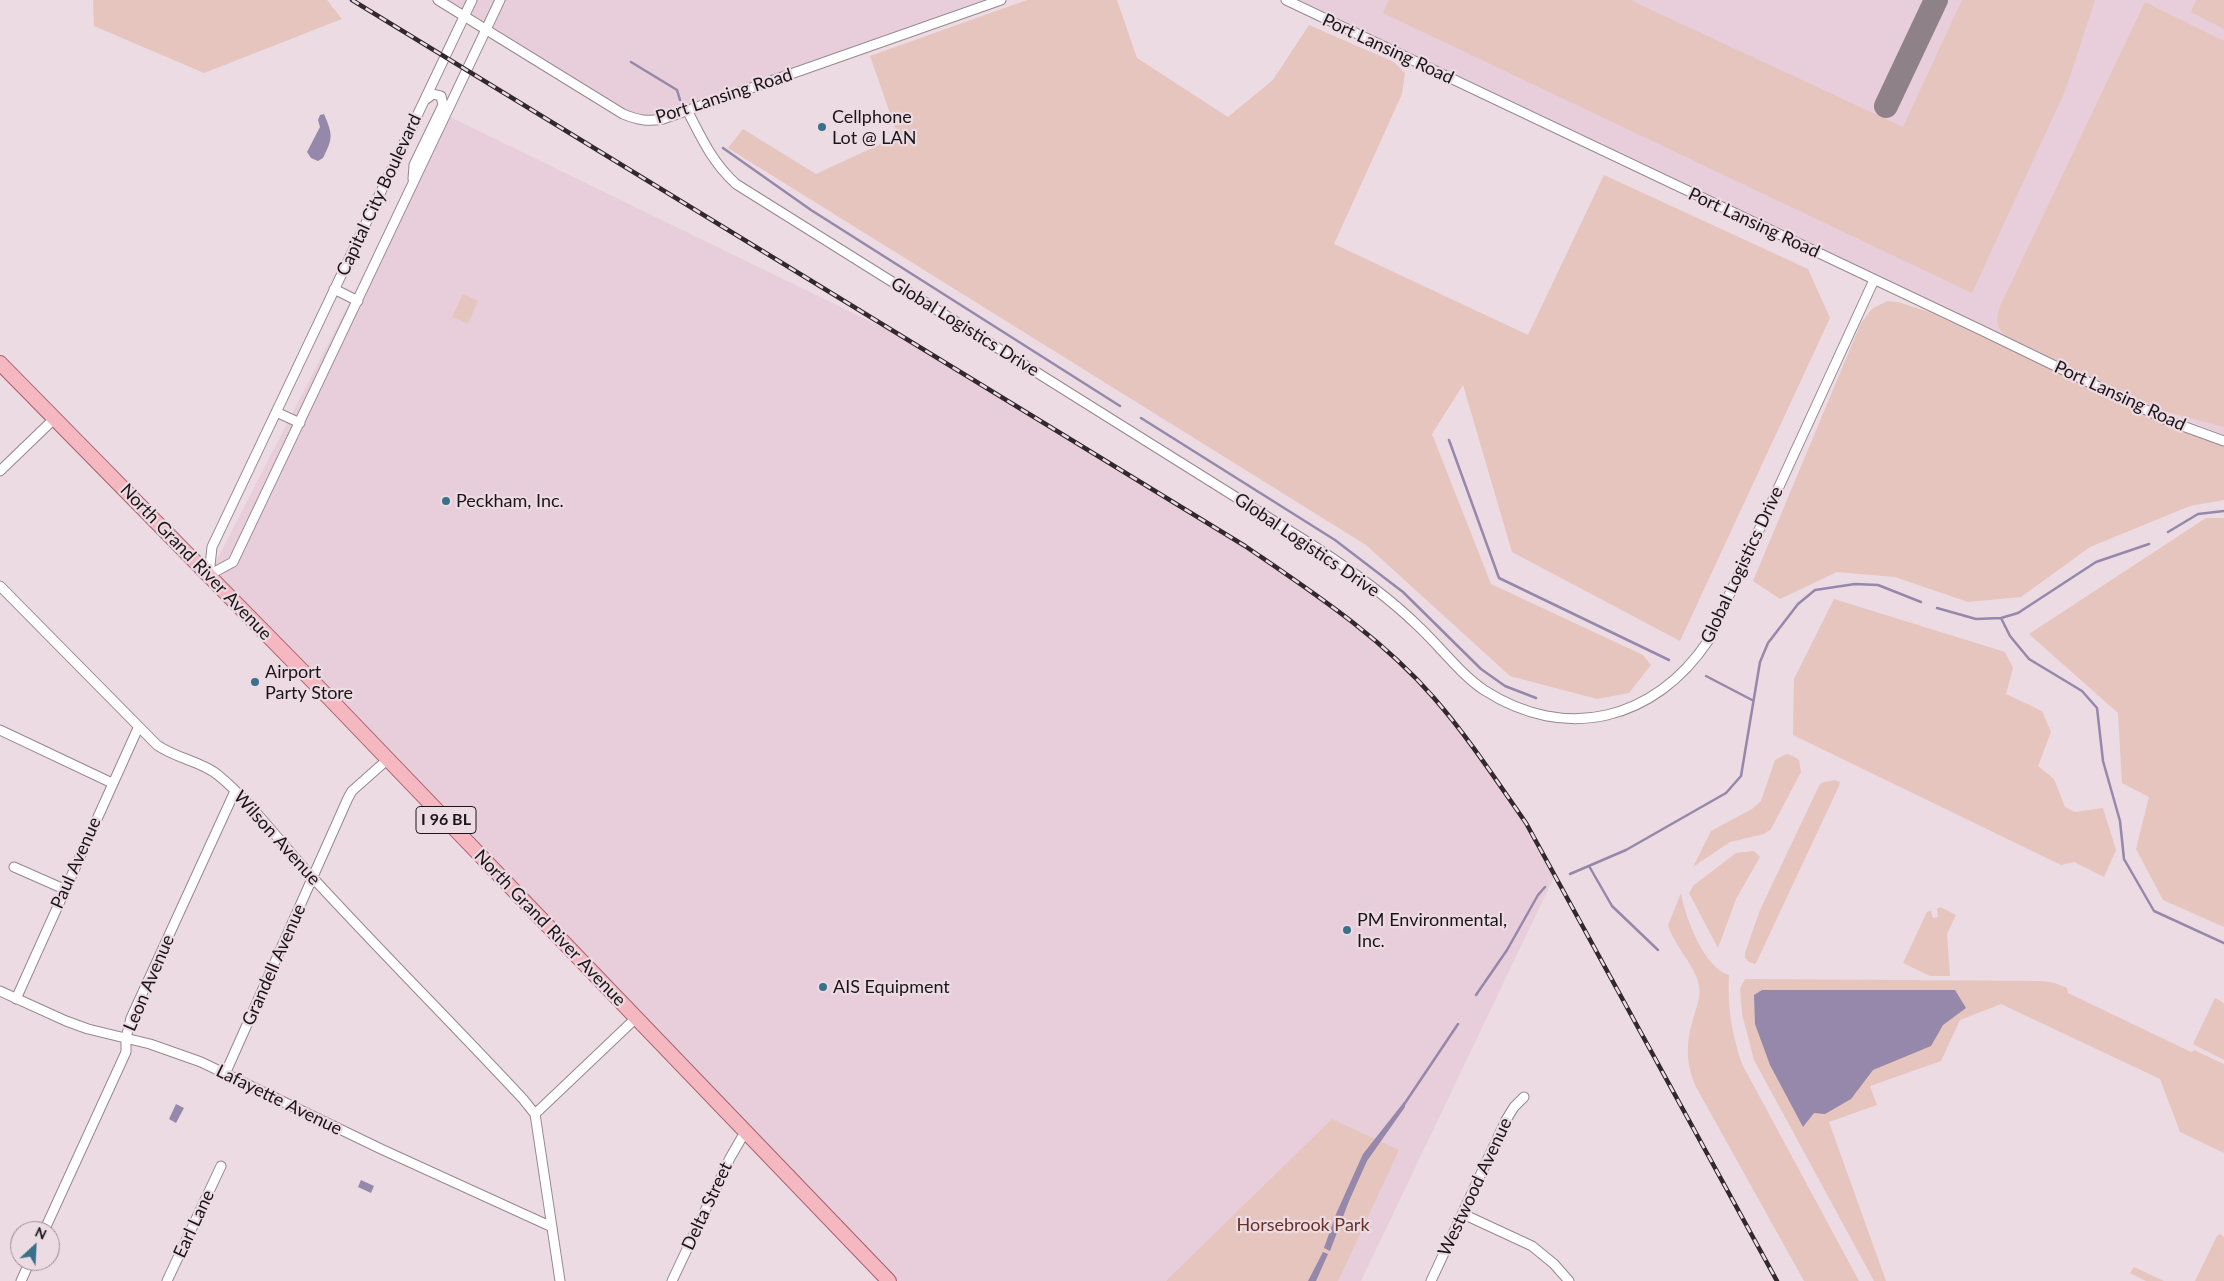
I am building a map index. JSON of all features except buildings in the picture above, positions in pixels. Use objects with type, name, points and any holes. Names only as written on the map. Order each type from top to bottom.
[{"type":"main road","name":"North Grand River Avenue","points":[[0,363],[388,759],[889,1281]]},
{"type":"street","name":"Port Lansing Road","points":[[438,0],[623,114],[648,122],[663,120],[1001,0]]},
{"type":"street","name":"Capital City Boulevard","points":[[209,575],[212,547],[472,0]]},
{"type":"street","name":"Capital City Boulevard","points":[[209,575],[233,562],[500,0]]},
{"type":"street","name":"Port Lansing Road","points":[[1286,0],[2169,422],[2224,441]]},
{"type":"street","name":"Capital City Boulevard","points":[[412,187],[414,165],[443,105],[441,96],[433,94],[424,101]]},
{"type":"street","name":"Global Logistics Drive","points":[[687,110],[708,152],[720,169],[736,184],[1317,548],[1377,590],[1414,622],[1483,689],[1508,703],[1535,714],[1565,718],[1588,718],[1612,714],[1642,703],[1673,682],[1696,658],[1708,640],[1874,280]]},
{"type":"street","name":"Capital City Boulevard","points":[[334,289],[358,301]]},
{"type":"street","points":[[276,412],[300,423]]},
{"type":"street","points":[[0,471],[55,418]]},
{"type":"street","name":"Wilson Avenue","points":[[0,586],[138,728],[167,752],[210,770],[235,791],[313,878],[462,1033],[535,1114]]},
{"type":"street","name":"Paul Avenue","points":[[16,998],[138,728]]},
{"type":"street","points":[[0,730],[112,784]]},
{"type":"street","name":"Grandell Avenue","points":[[225,1074],[352,791],[388,759]]},
{"type":"street","name":"Leon Avenue","points":[[49,1221],[126,1052],[126,1038],[131,1018],[235,791]]},
{"type":"street","points":[[14,867],[64,889]]},
{"type":"street","name":"Lafayette Avenue","points":[[0,991],[66,1021],[169,1050],[225,1074],[381,1149],[552,1227]]},
{"type":"street","points":[[560,1281],[535,1114],[636,1018]]},
{"type":"street","name":"Westwood Avenue","points":[[1431,1281],[1506,1120],[1514,1107],[1524,1097]]},
{"type":"street","name":"Delta Street","points":[[672,1281],[730,1158],[745,1132]]},
{"type":"street","name":"Earl Lane","points":[[167,1281],[221,1166]]},
{"type":"street","points":[[1463,1214],[1532,1246],[1549,1258],[1568,1280]]},
{"type":"shaded area","points":[[447,0],[985,0],[724,93],[650,116],[629,111]]},
{"type":"shaded area","points":[[1299,0],[2224,0],[2224,435],[2163,411]]},
{"type":"shaded area","points":[[324,114],[331,136],[329,146],[323,158],[318,161],[311,158],[307,152],[320,127],[318,120],[320,115]]},
{"type":"shaded area","points":[[446,115],[898,335],[1245,546],[1338,609],[1395,658],[1434,698],[1502,789],[1555,875],[1361,1281],[898,1281],[209,575]]},
{"type":"shaded area","points":[[1762,990],[1955,990],[1966,1008],[1943,1025],[1931,1046],[1873,1070],[1851,1099],[1825,1114],[1814,1113],[1803,1127],[1770,1065],[1755,1024],[1754,995]]},
{"type":"shaded area","points":[[1404,1102],[1405,1107],[1367,1161],[1330,1251],[1324,1248],[1336,1214],[1363,1154]]},
{"type":"shaded area","points":[[176,1104],[184,1108],[176,1123],[169,1119]]},
{"type":"shaded area","points":[[361,1180],[374,1186],[371,1193],[358,1187]]},
{"type":"shaded area","points":[[1323,1252],[1328,1254],[1316,1281],[1308,1281]]},
{"type":"green space","points":[[93,0],[327,0],[342,19],[204,73],[94,26]]},
{"type":"green space","points":[[1027,0],[1117,0],[1137,58],[1228,117],[1273,80],[1309,25],[1394,62],[1405,73],[1402,94],[1334,244],[1528,335],[1604,175],[1808,269],[1830,318],[1680,641],[1512,552],[1463,385],[1432,434],[1491,584],[1643,655],[1651,665],[1629,693],[1597,699],[1510,676],[1366,545],[728,148],[743,129],[816,174],[898,136],[870,56]]},
{"type":"green space","points":[[1389,0],[1630,0],[1903,127],[1962,0],[2095,0],[2065,91],[1972,293],[1383,13]]},
{"type":"green space","points":[[2196,0],[2224,0],[2224,29],[2191,12]]},
{"type":"green space","points":[[2145,2],[2224,41],[2224,427],[2163,411],[2006,336],[1998,325],[1997,317],[2001,304]]},
{"type":"green space","points":[[463,294],[478,301],[468,324],[452,317]]},
{"type":"green space","points":[[1887,301],[1898,302],[1932,313],[2173,427],[2224,446],[2224,500],[2190,506],[2090,547],[2021,597],[1968,602],[1895,577],[1837,572],[1780,599],[1753,581],[1861,323],[1872,309]]},
{"type":"green space","points":[[2206,518],[2224,518],[2224,927],[2163,900],[2136,849],[2149,797],[2122,783],[2118,713],[2029,634]]},
{"type":"green space","points":[[1834,599],[2005,652],[2013,668],[2006,694],[2042,711],[2051,732],[2038,766],[2054,779],[2065,807],[2075,812],[2103,808],[2116,850],[2104,877],[2074,862],[2061,865],[1793,735],[1794,679]]},
{"type":"green space","points":[[1786,754],[1799,760],[1801,772],[1771,829],[1764,834],[1730,842],[1693,867],[1711,831],[1752,809],[1761,801],[1775,760]]},
{"type":"green space","points":[[1834,780],[1840,782],[1839,786],[1757,961],[1755,964],[1749,962],[1745,958],[1745,953],[1760,910],[1818,788],[1821,783]]},
{"type":"green space","points":[[1754,851],[1760,857],[1736,899],[1718,948],[1689,893],[1694,885],[1736,853]]},
{"type":"green space","points":[[1681,893],[1691,928],[1704,952],[1712,963],[1729,975],[1731,1021],[1742,1064],[1859,1281],[1804,1281],[1696,1087],[1688,1060],[1688,1043],[1699,997],[1699,986],[1694,972],[1668,925]]},
{"type":"green space","points":[[1940,907],[1956,915],[1947,934],[1950,976],[1930,976],[1903,963],[1927,912],[1931,911],[1933,918],[1938,917],[1937,909]]},
{"type":"green space","points":[[1745,979],[2042,981],[2055,983],[2067,988],[2068,993],[2189,1051],[2192,1052],[2194,1050],[2224,1064],[2224,1153],[2180,1132],[2160,1079],[2001,1004],[1960,1020],[1941,1061],[1870,1086],[1877,1105],[1829,1122],[1886,1281],[1874,1281],[1754,1060],[1742,1014],[1740,989]]},
{"type":"green space","points":[[2215,998],[2224,1003],[2224,1060],[2193,1044]]},
{"type":"green space","name":"Horsebrook Park","points":[[1332,1119],[1399,1150],[1338,1281],[1166,1281]]},
{"type":"green space","points":[[2220,1234],[2224,1237],[2224,1281],[2195,1281],[2217,1236]]},
{"type":"green space","points":[[2134,1267],[2164,1281],[2146,1281],[2130,1273]]},
{"type":"waterway","points":[[631,62],[677,90],[680,100]]},
{"type":"waterway","points":[[723,148],[811,210],[1120,406]]},
{"type":"waterway","points":[[1141,418],[1335,540],[1403,592],[1481,669],[1505,686],[1536,698]]},
{"type":"waterway","points":[[1449,440],[1499,578],[1669,660]]},
{"type":"waterway","points":[[2168,532],[2198,514],[2224,511]]},
{"type":"waterway","points":[[1937,608],[1976,619],[2001,618],[2018,613],[2096,562],[2149,544]]},
{"type":"waterway","points":[[1570,874],[1626,850],[1726,793],[1741,776],[1760,662],[1768,643],[1798,604],[1815,590],[1855,584],[1878,585],[1921,602]]},
{"type":"waterway","points":[[2001,618],[2010,636],[2029,659],[2082,691],[2097,708],[2103,761],[2120,821],[2124,859],[2154,911],[2224,943]]},
{"type":"waterway","points":[[1706,676],[1752,700]]},
{"type":"waterway","points":[[1589,866],[1612,906],[1658,950]]},
{"type":"waterway","points":[[1476,995],[1507,950],[1538,895],[1545,887]]},
{"type":"waterway","points":[[1403,1106],[1458,1024]]},
{"type":"taxiway","points":[[1886,106],[1936,0]]},
{"type":"railway","points":[[352,0],[1245,546],[1344,616],[1391,655],[1434,698],[1459,728],[1526,823],[1777,1281]]},
{"type":"place","name":"Cellphone Lot @ LAN","points":[[822,127]]},
{"type":"place","name":"Peckham, Inc.","points":[[446,501]]},
{"type":"place","name":"Airport Party Store","points":[[255,682]]},
{"type":"place","name":"PM Environmental, Inc.","points":[[1347,930]]},
{"type":"place","name":"AIS Equipment","points":[[823,987]]}]
